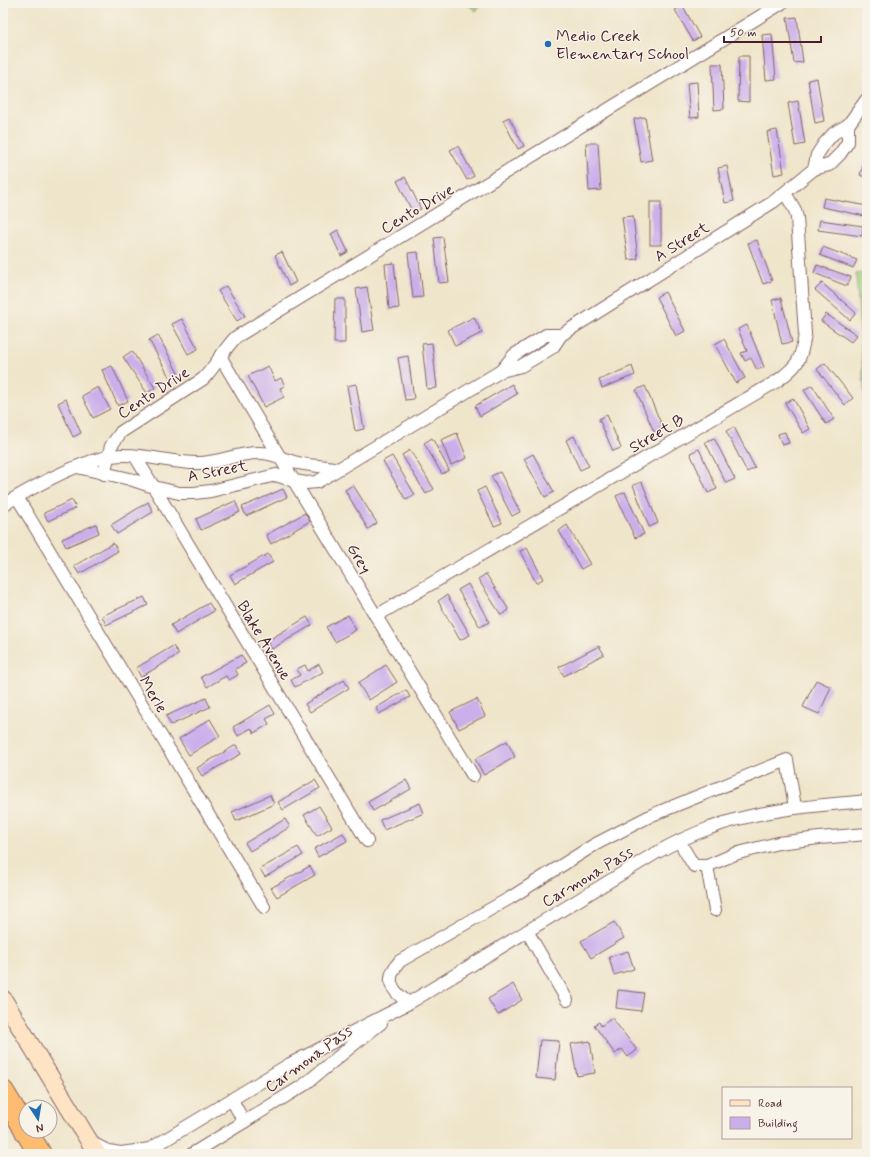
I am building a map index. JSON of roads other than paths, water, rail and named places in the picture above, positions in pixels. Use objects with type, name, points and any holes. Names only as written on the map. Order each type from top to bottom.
[{"type":"highway","points":[[3,1092],[18,1117]]},
{"type":"highway","points":[[31,1139],[40,1154]]},
{"type":"main road","points":[[3,999],[94,1148]]},
{"type":"street","name":"Cento Drive","points":[[104,474],[111,446],[121,432],[203,379],[211,371],[220,356],[236,337],[782,3]]},
{"type":"street","points":[[814,169],[817,155],[824,144],[834,133],[848,125],[865,104]]},
{"type":"street","name":"A Street","points":[[77,467],[130,479],[179,493],[211,491],[276,475],[294,481],[306,483],[317,482],[501,371],[514,355],[546,335],[561,335],[773,202],[814,169],[829,165],[840,154],[848,142],[848,125]]},
{"type":"street","name":"Street B","points":[[376,616],[777,381],[792,370],[800,360],[805,334],[797,218],[791,202],[785,193]]},
{"type":"street","name":"Grey","points":[[220,356],[473,776]]},
{"type":"street","name":"A Street","points":[[3,505],[63,472],[109,455],[135,456],[200,463],[246,454],[261,453],[280,456],[297,463],[338,468]]},
{"type":"street","name":"Blake Avenue","points":[[135,456],[367,841]]},
{"type":"street","name":"Merle","points":[[17,497],[264,907]]},
{"type":"street","points":[[409,1003],[399,996],[392,988],[390,978],[393,970],[400,961],[510,898],[594,845],[652,815],[787,760],[795,808]]},
{"type":"street","name":"Carmona Pass","points":[[94,1148],[121,1153],[150,1149],[290,1064],[409,1003],[654,854],[679,841],[710,828],[748,816],[795,808],[867,801]]},
{"type":"street","points":[[679,841],[694,866],[707,866],[735,854],[778,843],[867,834]]},
{"type":"street","points":[[707,866],[715,910]]},
{"type":"street","points":[[528,931],[567,1000]]},
{"type":"street","name":"Carmona Pass","points":[[192,1154],[304,1085],[353,1045],[409,1003]]},
{"type":"street","points":[[232,1100],[244,1122]]},
{"type":"place","name":"Medio Creek Elementary School","points":[[548,44]]}]
